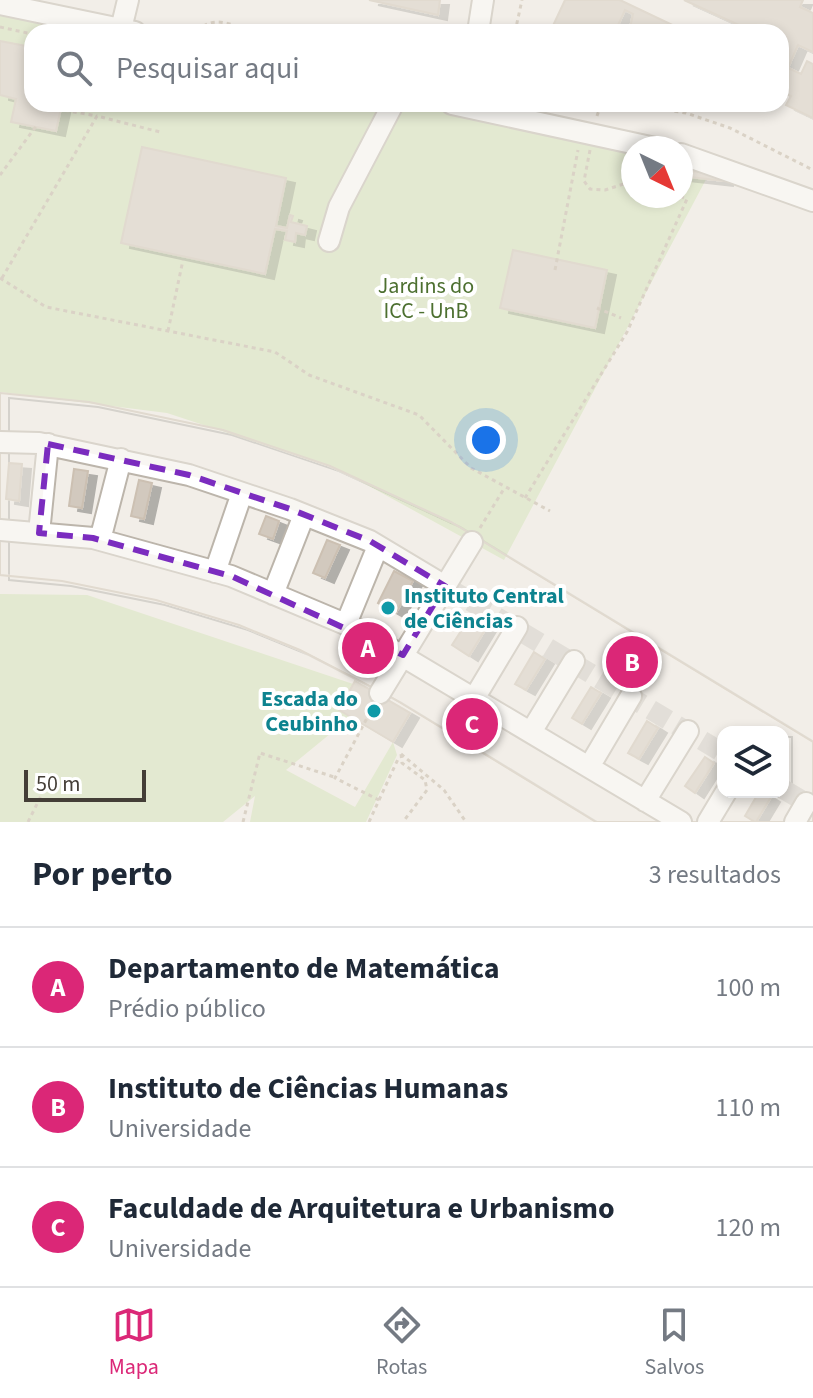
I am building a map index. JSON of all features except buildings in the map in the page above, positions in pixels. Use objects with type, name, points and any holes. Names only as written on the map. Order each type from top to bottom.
[{"type":"street","points":[[128,0],[128,24]]},
{"type":"street","points":[[479,24],[483,0]]},
{"type":"street","points":[[0,4],[98,24]]},
{"type":"street","points":[[329,241],[339,207],[389,112]]},
{"type":"street","points":[[494,112],[621,140]]},
{"type":"street","points":[[693,157],[813,201]]},
{"type":"street","points":[[0,442],[48,444],[121,459],[242,493],[378,546],[445,586]]},
{"type":"street","points":[[39,533],[48,444]]},
{"type":"street","points":[[100,540],[121,459]]},
{"type":"street","points":[[215,572],[242,493]]},
{"type":"street","points":[[273,594],[304,515]]},
{"type":"street","points":[[0,530],[100,540],[215,572],[346,624],[475,697],[681,822]]},
{"type":"street","points":[[380,693],[472,542]]},
{"type":"street","points":[[346,624],[378,546]]},
{"type":"street","points":[[475,697],[517,627]]},
{"type":"street","points":[[531,732],[574,661]]},
{"type":"street","points":[[589,767],[631,696]]},
{"type":"street","points":[[645,801],[688,731]]},
{"type":"street","points":[[708,822],[722,798]]},
{"type":"street","points":[[795,822],[806,803]]},
{"type":"path","points":[[517,24],[522,0]]},
{"type":"path","points":[[204,24],[215,20],[228,24]]},
{"type":"path","points":[[0,27],[24,32]]},
{"type":"path","points":[[74,112],[160,132]]},
{"type":"path","points":[[599,112],[584,181],[590,189],[605,190],[621,185]]},
{"type":"path","points":[[679,112],[730,128],[813,170]]},
{"type":"path","points":[[97,116],[1,278],[46,307],[275,352],[309,375],[419,415],[471,468],[550,511]]},
{"type":"path","points":[[0,175],[37,125]]},
{"type":"path","points":[[555,270],[578,150]]},
{"type":"path","points":[[525,498],[627,332],[683,208]]},
{"type":"path","points":[[168,331],[183,260]]},
{"type":"path","points":[[597,308],[621,318]]},
{"type":"path","points":[[472,542],[505,487]]},
{"type":"path","points":[[335,778],[380,693]]},
{"type":"path","points":[[243,822],[260,753],[335,778],[379,800]]},
{"type":"path","points":[[369,822],[401,754]]},
{"type":"path","points":[[401,754],[402,763],[425,780],[427,790],[403,822]]},
{"type":"path","points":[[401,754],[444,790],[466,822]]},
{"type":"path","points":[[28,822],[49,780]]},
{"type":"highlighted area","points":[[48,444],[189,475],[290,509],[370,541],[445,586],[403,655],[231,576],[93,538],[39,533]]},
{"type":"green space","name":"Jardins do ICC - UnB","points":[[0,5],[91,24],[24,24],[24,112],[471,112],[621,148],[621,208],[691,208],[504,560],[338,469],[167,413],[0,392]]},
{"type":"green space","name":"Jardins do ICC - UnB","points":[[693,166],[711,170],[693,204]]},
{"type":"green space","points":[[0,594],[87,595],[380,693],[286,770],[355,807],[393,742],[397,755],[366,822],[250,822],[255,796],[223,822],[0,822]]},
{"type":"tunnel","points":[[445,586],[717,749]]},
{"type":"tunnel","points":[[789,793],[813,807]]},
{"type":"place","name":"Instituto Central de Ciências","points":[[388,608]]},
{"type":"place","name":"Departamento de Matemática","points":[[368,648]]},
{"type":"place","name":"Instituto de Ciências Humanas","points":[[632,662]]},
{"type":"place","name":"Escada do Ceubinho","points":[[374,711]]},
{"type":"place","name":"Faculdade de Arquitetura e Urbanismo","points":[[472,724]]}]
